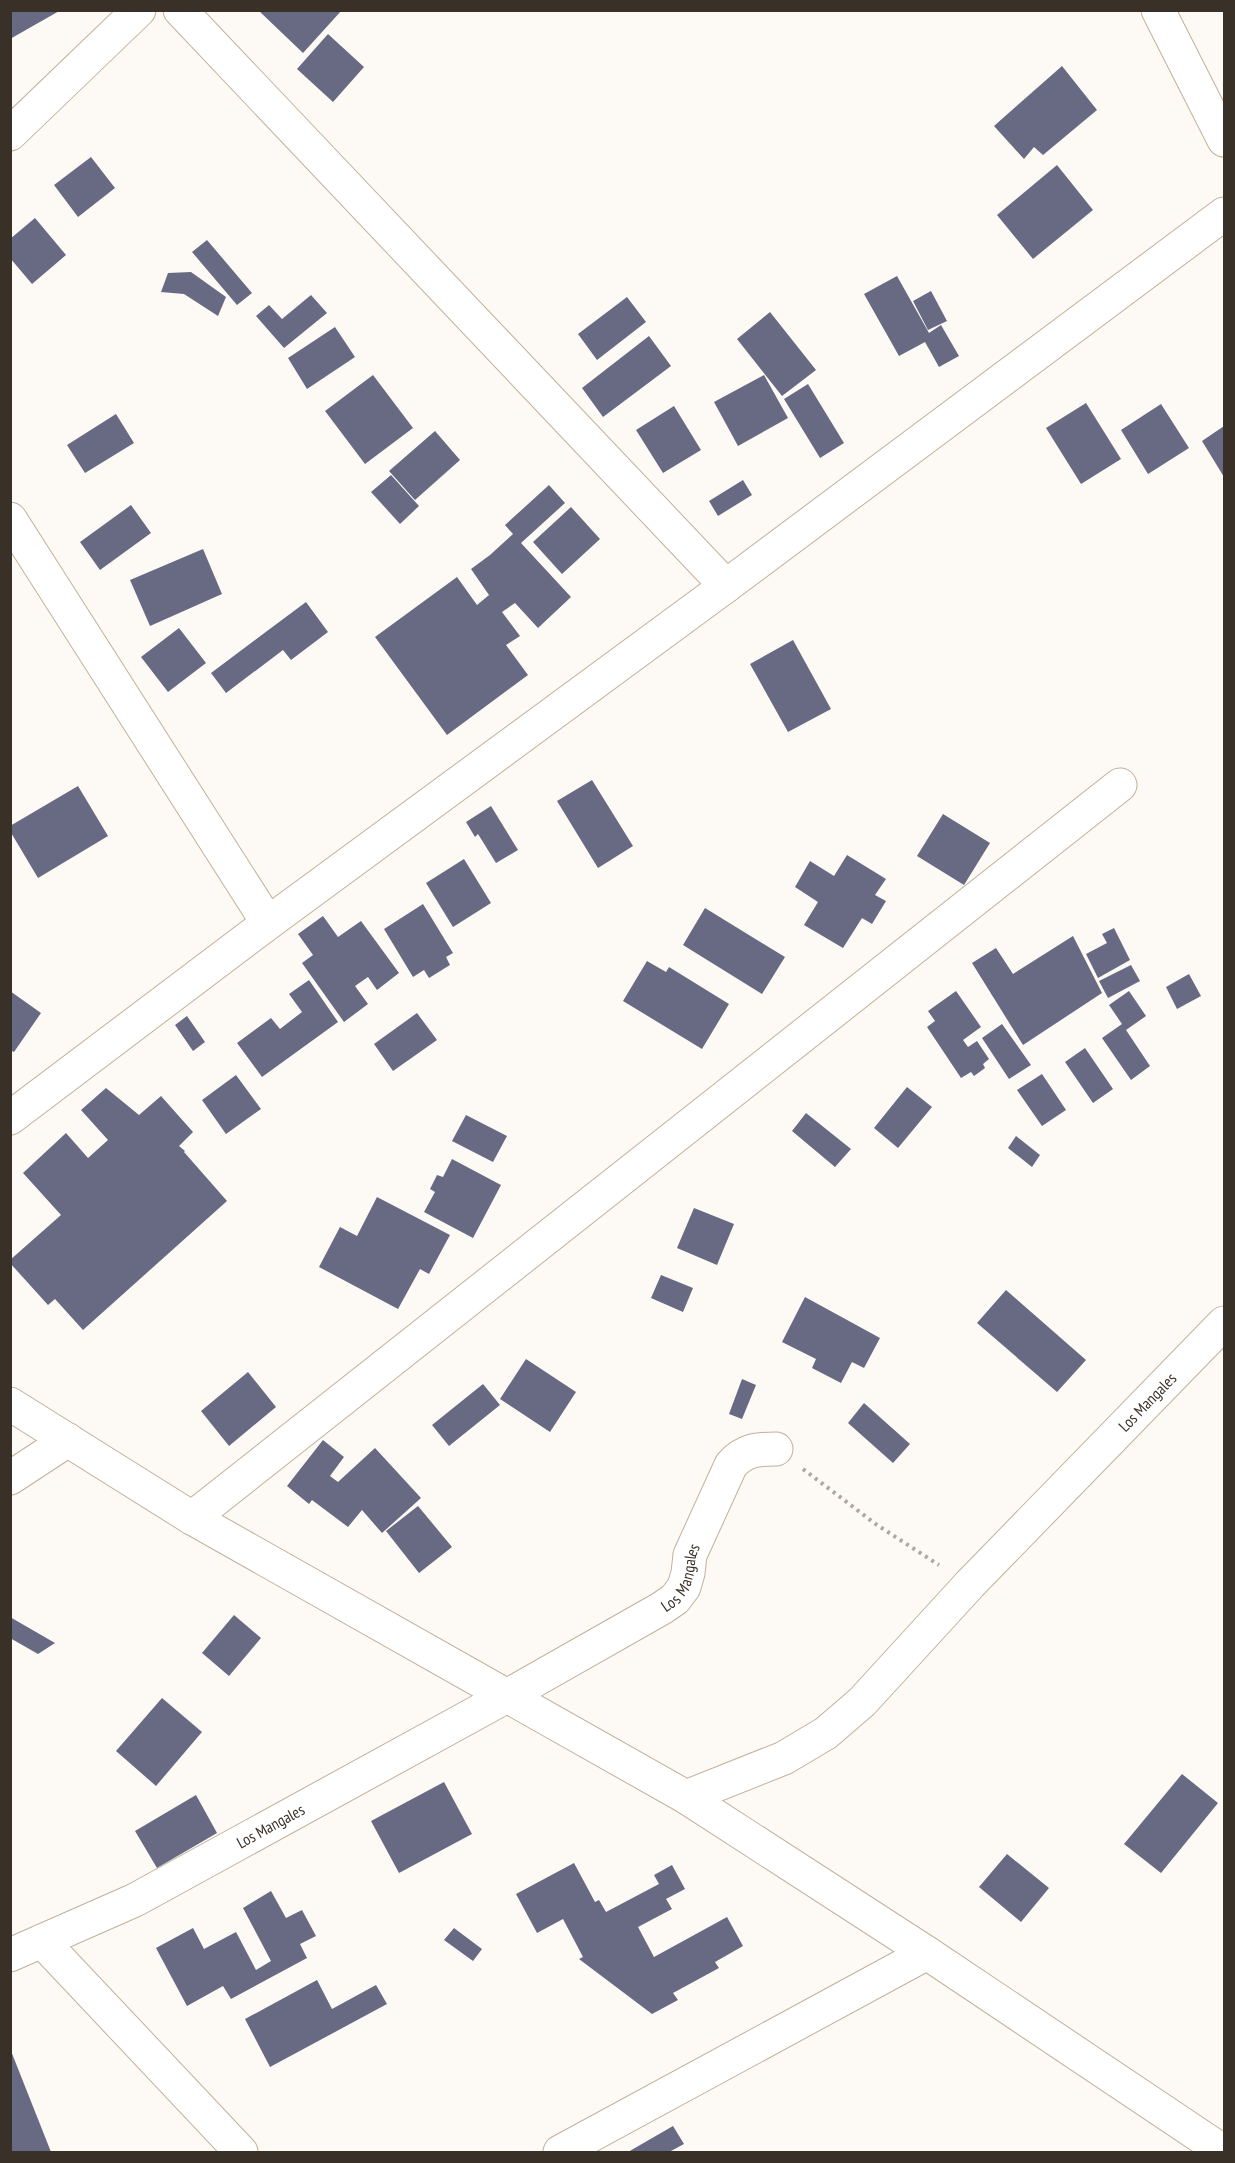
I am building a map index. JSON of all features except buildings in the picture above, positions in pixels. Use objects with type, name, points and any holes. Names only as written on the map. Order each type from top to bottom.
[{"type":"street","points":[[10,134],[139,10]]},
{"type":"street","points":[[180,10],[726,586]]},
{"type":"street","points":[[1158,10],[1224,140]]},
{"type":"street","points":[[10,1118],[268,923],[726,586],[1224,214]]},
{"type":"street","points":[[10,519],[268,923]]},
{"type":"street","points":[[192,1518],[1120,785]]},
{"type":"street","name":"Los Mangales","points":[[686,1797],[784,1758],[826,1733],[862,1702],[970,1584],[1224,1323]]},
{"type":"street","points":[[10,1404],[192,1518],[686,1797],[927,1953],[1224,2152]]},
{"type":"street","points":[[10,1478],[68,1440]]},
{"type":"street","name":"Los Mangales","points":[[10,1955],[135,1900],[507,1696],[675,1599],[684,1587],[690,1555],[731,1465],[738,1456],[749,1450],[776,1449]]},
{"type":"street","points":[[42,1941],[241,2152]]},
{"type":"street","points":[[560,2152],[927,1953]]},
{"type":"path","points":[[776,1449],[878,1525],[970,1584]]}]
